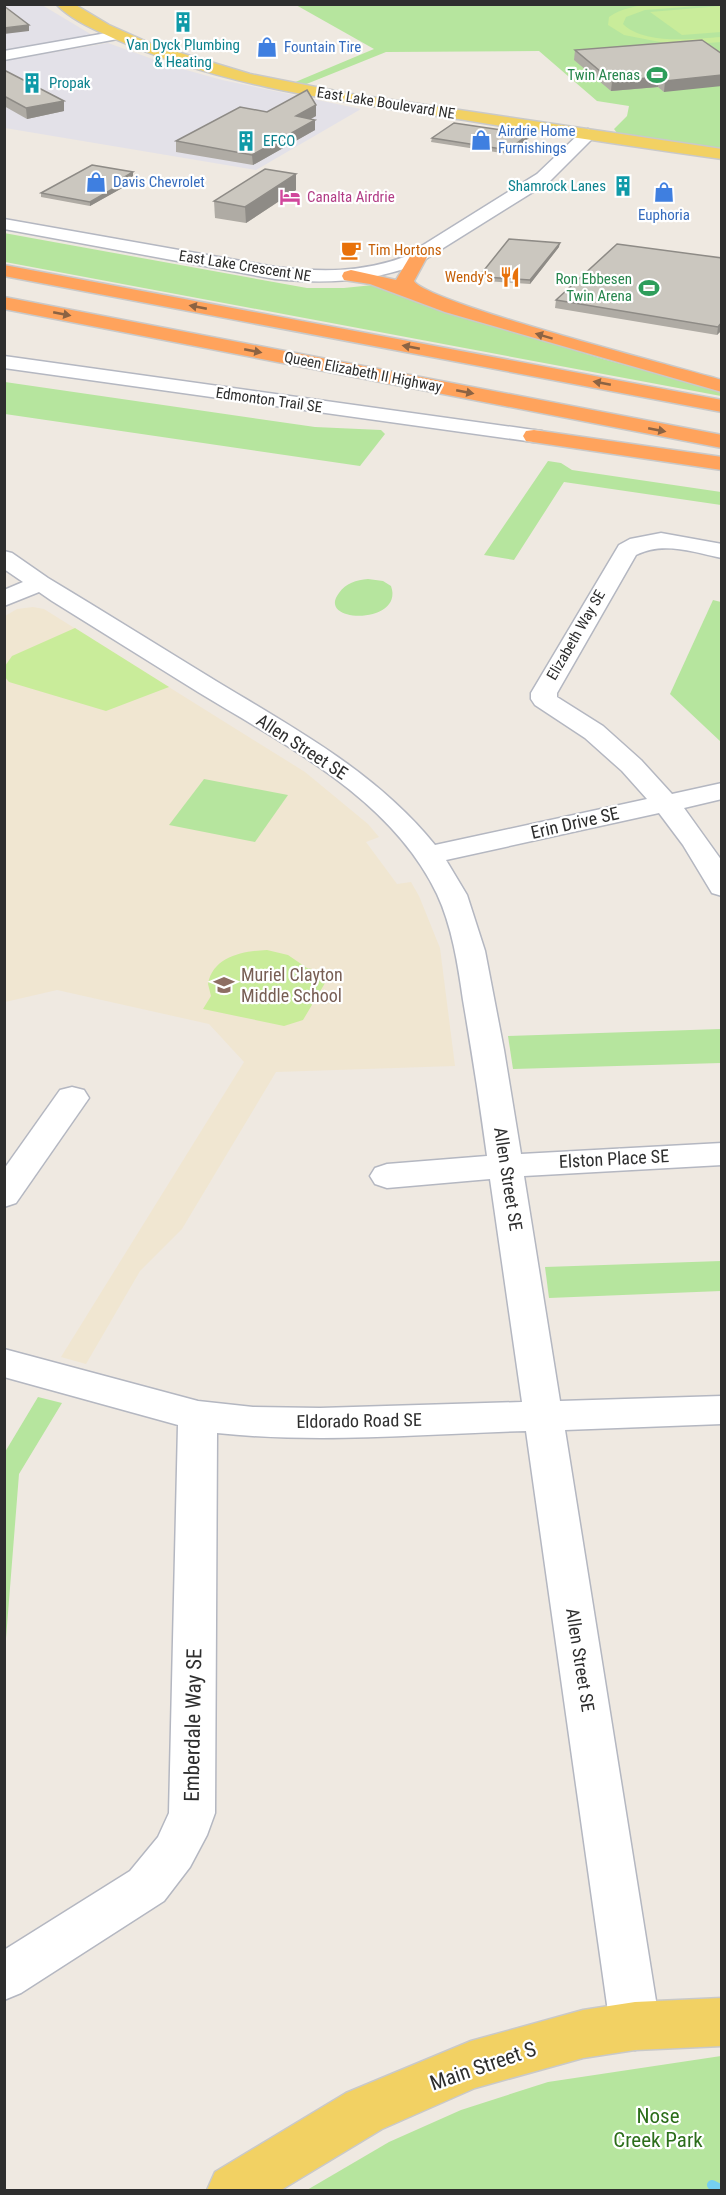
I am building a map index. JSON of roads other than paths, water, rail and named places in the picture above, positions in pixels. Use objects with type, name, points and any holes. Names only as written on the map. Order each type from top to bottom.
[{"type":"highway","points":[[418,257],[406,277],[406,286],[417,294],[440,304]]},
{"type":"highway","name":"Queen Elizabeth II Highway","points":[[4,270],[722,406]]},
{"type":"highway","points":[[351,276],[374,279],[440,304],[590,350],[722,386]]},
{"type":"highway","name":"Queen Elizabeth II Highway","points":[[4,303],[722,442]]},
{"type":"highway","points":[[534,436],[722,464]]},
{"type":"main road","name":"East Lake Boulevard NE","points":[[63,4],[118,35],[197,63],[290,87],[381,103],[722,154]]},
{"type":"main road","name":"Main Street S","points":[[233,2190],[364,2111],[471,2065],[583,2034],[635,2026],[722,2022]]},
{"type":"street","points":[[4,56],[118,35]]},
{"type":"street","name":"East Lake Crescent NE","points":[[4,224],[275,273],[315,277],[351,276],[391,268],[418,257],[543,178],[588,134]]},
{"type":"street","name":"Edmonton Trail SE","points":[[4,362],[534,436]]},
{"type":"street","name":"Elizabeth Way SE","points":[[667,802],[592,731],[552,707],[544,699],[544,693],[627,550],[635,544],[657,539],[722,551]]},
{"type":"street","name":"Allen Street SE","points":[[4,558],[40,583],[308,748],[356,783],[394,816],[428,855],[452,896],[464,936],[488,1050],[635,2026]]},
{"type":"street","points":[[4,600],[40,583]]},
{"type":"street","name":"Erin Drive SE","points":[[428,855],[722,791]]},
{"type":"street","points":[[667,802],[722,886]]},
{"type":"street","points":[[4,1195],[72,1098]]},
{"type":"street","name":"Elston Place SE","points":[[387,1176],[506,1166],[722,1154]]},
{"type":"street","name":"Eldorado Road SE","points":[[4,1364],[198,1416],[253,1422],[320,1423],[722,1410]]},
{"type":"street","name":"Emberdale Way SE","points":[[4,1977],[147,1886],[174,1852],[192,1813],[198,1416]]},
{"type":"waterway","points":[[712,2185],[722,2190]]},
{"type":"place","name":"Van Dyck Plumbing & Heating","points":[[183,22]]},
{"type":"place","name":"Fountain Tire","points":[[267,47]]},
{"type":"place","name":"Twin Arenas","points":[[657,75]]},
{"type":"place","name":"Propak","points":[[32,83]]},
{"type":"place","name":"Airdrie Home Furnishings","points":[[481,140]]},
{"type":"place","name":"EFCO","points":[[246,141]]},
{"type":"place","name":"Davis Chevrolet","points":[[96,182]]},
{"type":"place","name":"Shamrock Lanes","points":[[623,186]]},
{"type":"place","name":"Euphoria","points":[[664,192]]},
{"type":"place","name":"Canalta Airdrie","points":[[290,197]]},
{"type":"place","name":"Tim Hortons","points":[[351,250]]},
{"type":"place","name":"Wendy's","points":[[510,277]]},
{"type":"place","name":"Ron Ebbesen Twin Arena","points":[[649,288]]},
{"type":"place","name":"Muriel Clayton Middle School","points":[[224,985]]},
{"type":"park label","name":"Nose Creek Park","points":[[658,2128]]}]
